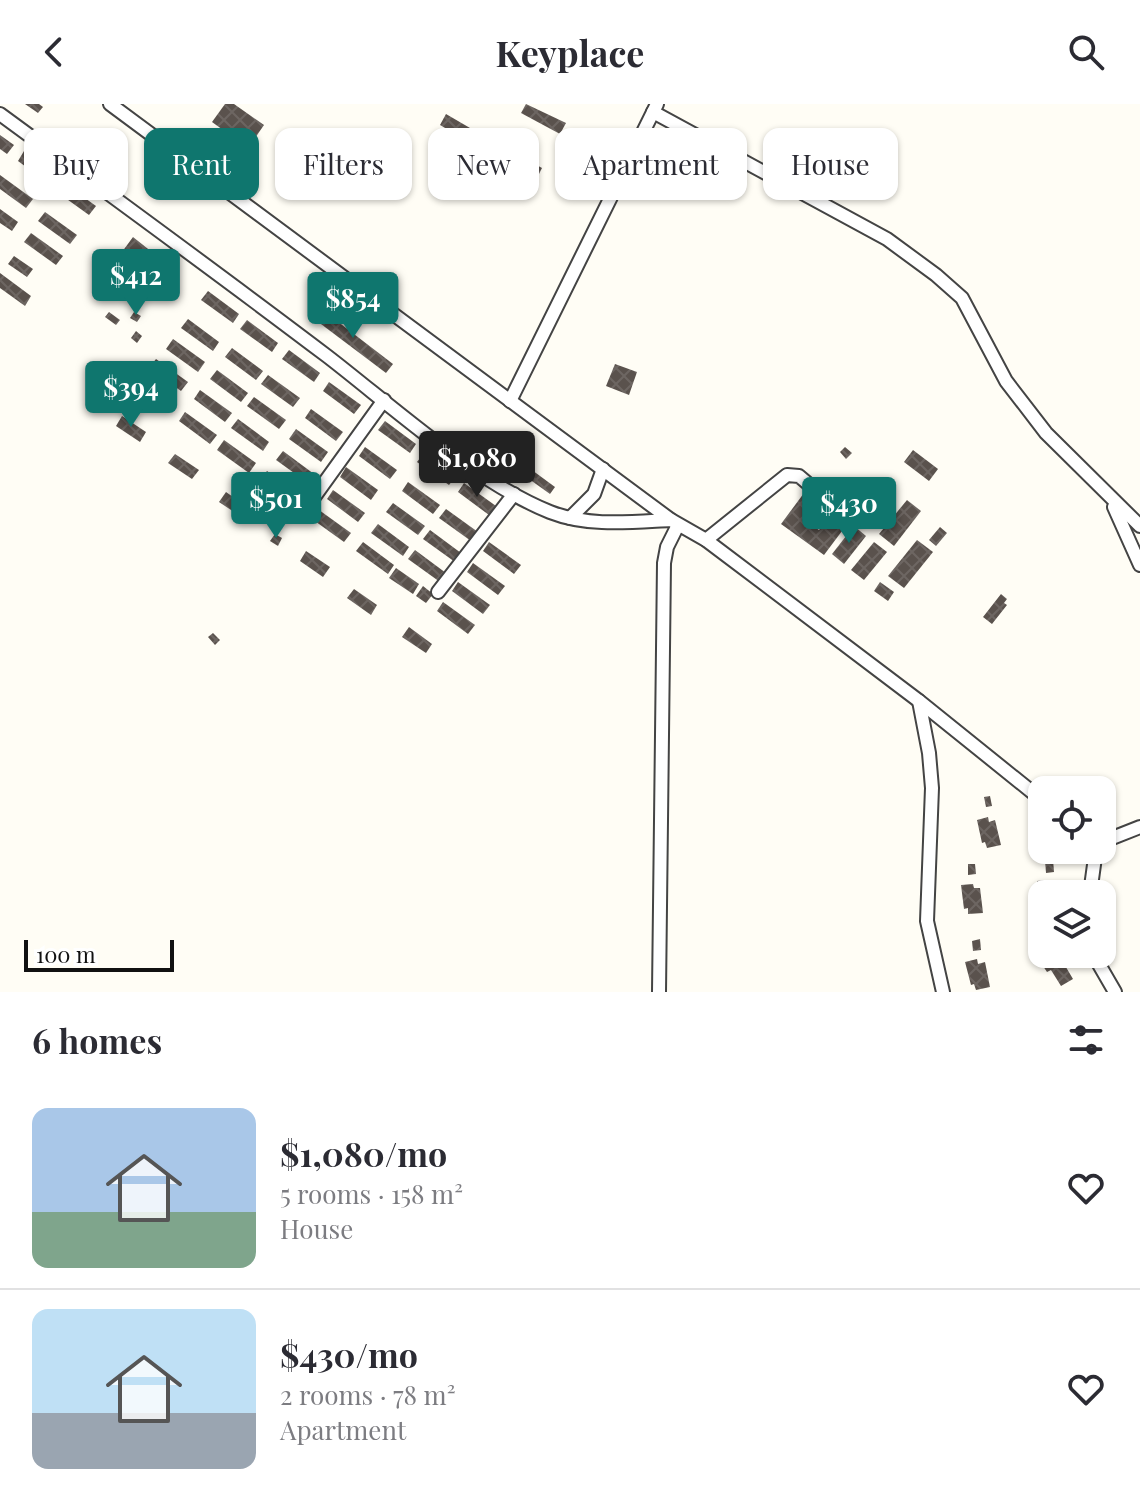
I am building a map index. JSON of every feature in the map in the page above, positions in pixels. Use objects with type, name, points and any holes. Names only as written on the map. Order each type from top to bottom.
[{"type":"street","points":[[110,104],[674,523],[706,540],[919,701],[1028,789]]},
{"type":"street","points":[[510,401],[655,108],[887,239],[936,275],[962,298],[1006,381],[1046,433],[1140,526]]},
{"type":"street","points":[[0,114],[230,282],[456,456],[514,494],[570,518],[602,522],[674,523]]},
{"type":"street","points":[[304,511],[384,400]]},
{"type":"street","points":[[570,518],[594,494],[603,469]]},
{"type":"street","points":[[706,540],[787,475],[799,476],[826,499]]},
{"type":"street","points":[[438,592],[514,494]]},
{"type":"street","points":[[1112,500],[1140,565]]},
{"type":"street","points":[[659,992],[664,563],[674,523]]},
{"type":"street","points":[[919,701],[932,788],[927,921],[943,992]]},
{"type":"street","points":[[1116,836],[1140,827]]},
{"type":"street","points":[[1101,968],[1115,992]]},
{"type":"building","points":[[25,104],[39,104],[43,107],[38,113]]},
{"type":"building","points":[[225,104],[234,104],[264,125],[259,132],[259,128],[220,128],[212,122]]},
{"type":"building","points":[[526,104],[566,123],[563,128],[555,128],[555,131],[521,113]]},
{"type":"building","points":[[446,114],[470,128],[445,128],[440,125]]},
{"type":"building","points":[[0,135],[14,145],[7,154],[0,149]]},
{"type":"building","points":[[24,151],[24,165],[18,161]]},
{"type":"building","points":[[0,175],[24,192],[24,200],[32,200],[26,208],[0,189]]},
{"type":"building","points":[[68,200],[88,200],[96,206],[89,215]]},
{"type":"building","points":[[0,209],[18,222],[12,231],[0,223]]},
{"type":"building","points":[[45,212],[77,235],[70,244],[38,221]]},
{"type":"building","points":[[31,233],[63,256],[56,265],[24,242]]},
{"type":"building","points":[[133,237],[172,268],[161,283],[149,274],[134,293],[118,280],[133,261],[122,252]]},
{"type":"building","points":[[14,256],[33,269],[27,277],[8,264]]},
{"type":"building","points":[[0,273],[31,296],[25,306],[0,288]]},
{"type":"building","points":[[208,291],[239,314],[233,323],[201,300]]},
{"type":"building","points":[[320,308],[393,364],[386,373],[313,318]]},
{"type":"building","points":[[109,312],[120,320],[116,325],[105,317]]},
{"type":"building","points":[[134,312],[141,316],[137,322],[130,318]]},
{"type":"building","points":[[188,319],[219,342],[213,351],[181,328]]},
{"type":"building","points":[[247,320],[278,343],[272,352],[240,329]]},
{"type":"building","points":[[136,331],[142,336],[137,343],[131,338]]},
{"type":"building","points":[[173,339],[205,362],[198,372],[166,349]]},
{"type":"building","points":[[232,348],[263,371],[256,380],[225,357]]},
{"type":"building","points":[[289,350],[320,373],[314,382],[282,359]]},
{"type":"building","points":[[156,359],[188,382],[181,391],[149,368]]},
{"type":"building","points":[[615,364],[637,372],[629,395],[606,386]]},
{"type":"building","points":[[217,370],[248,393],[241,402],[210,379]]},
{"type":"building","points":[[268,375],[300,398],[293,407],[261,384]]},
{"type":"building","points":[[141,380],[173,403],[166,413],[135,389]]},
{"type":"building","points":[[329,382],[361,405],[354,414],[323,391]]},
{"type":"building","points":[[200,390],[232,413],[225,422],[194,399]]},
{"type":"building","points":[[254,397],[286,420],[279,429],[247,406]]},
{"type":"building","points":[[311,409],[343,432],[336,441],[305,418]]},
{"type":"building","points":[[185,412],[217,435],[210,444],[179,421]]},
{"type":"building","points":[[122,416],[146,432],[140,442],[116,426]]},
{"type":"building","points":[[238,419],[269,442],[263,451],[231,428]]},
{"type":"building","points":[[385,421],[416,444],[410,453],[378,430]]},
{"type":"building","points":[[296,429],[328,452],[321,462],[289,439]]},
{"type":"building","points":[[224,440],[256,463],[249,473],[217,450]]},
{"type":"building","points":[[365,447],[397,470],[390,479],[359,456]]},
{"type":"building","points":[[845,447],[852,453],[846,459],[840,452]]},
{"type":"building","points":[[913,450],[938,469],[929,481],[904,462]]},
{"type":"building","points":[[283,451],[314,474],[308,483],[276,460]]},
{"type":"building","points":[[424,453],[456,476],[449,485],[417,462]]},
{"type":"building","points":[[175,454],[199,470],[192,479],[168,463]]},
{"type":"building","points":[[521,462],[555,487],[550,494],[515,469]]},
{"type":"building","points":[[346,467],[378,490],[371,500],[340,477]]},
{"type":"building","points":[[267,471],[298,494],[292,503],[260,480]]},
{"type":"building","points":[[408,482],[440,505],[433,514],[402,491]]},
{"type":"building","points":[[464,483],[496,506],[489,515],[458,492]]},
{"type":"building","points":[[333,490],[365,513],[358,522],[327,499]]},
{"type":"building","points":[[226,492],[249,508],[243,518],[219,502]]},
{"type":"building","points":[[882,492],[894,500],[873,528],[861,519]]},
{"type":"building","points":[[804,493],[817,503],[805,520],[819,530],[832,512],[848,523],[824,555],[781,524]]},
{"type":"building","points":[[907,500],[921,511],[894,546],[879,534]]},
{"type":"building","points":[[393,503],[425,526],[418,535],[386,512]]},
{"type":"building","points":[[446,509],[478,532],[471,541],[439,518]]},
{"type":"building","points":[[319,510],[351,533],[344,542],[312,519]]},
{"type":"building","points":[[378,524],[409,547],[403,556],[371,533]]},
{"type":"building","points":[[854,526],[866,536],[844,564],[832,554]]},
{"type":"building","points":[[940,527],[947,533],[936,546],[929,540]]},
{"type":"building","points":[[430,530],[461,553],[455,562],[423,539]]},
{"type":"building","points":[[275,534],[282,538],[278,546],[270,541]]},
{"type":"building","points":[[917,540],[933,552],[904,588],[888,576]]},
{"type":"building","points":[[363,542],[394,565],[388,574],[356,551]]},
{"type":"building","points":[[489,542],[521,565],[514,574],[483,551]]},
{"type":"building","points":[[874,542],[887,552],[864,580],[851,570]]},
{"type":"building","points":[[415,550],[446,573],[440,582],[408,559]]},
{"type":"building","points":[[306,551],[330,567],[323,577],[300,561]]},
{"type":"building","points":[[473,563],[505,586],[498,595],[467,572]]},
{"type":"building","points":[[396,568],[419,584],[413,594],[389,578]]},
{"type":"building","points":[[458,582],[490,605],[483,614],[452,591]]},
{"type":"building","points":[[880,582],[894,592],[888,601],[874,591]]},
{"type":"building","points":[[423,586],[433,594],[426,603],[416,596]]},
{"type":"building","points":[[354,589],[377,605],[371,615],[347,598]]},
{"type":"building","points":[[1001,594],[1007,599],[1004,603],[1007,605],[992,624],[983,617]]},
{"type":"building","points":[[443,602],[475,625],[468,634],[437,611]]},
{"type":"building","points":[[409,627],[432,644],[426,653],[402,637]]},
{"type":"building","points":[[213,633],[220,640],[215,645],[208,637]]},
{"type":"building","points":[[990,796],[992,806],[986,807],[984,797]]},
{"type":"building","points":[[988,817],[989,822],[995,820],[1001,845],[987,848],[985,842],[982,843],[977,820]]},
{"type":"building","points":[[968,864],[975,864],[976,874],[968,875]]},
{"type":"building","points":[[1045,864],[1053,864],[1054,872],[1046,873]]},
{"type":"building","points":[[973,884],[974,888],[980,888],[983,913],[968,914],[968,908],[964,909],[961,885]]},
{"type":"building","points":[[980,939],[981,950],[973,951],[972,941]]},
{"type":"building","points":[[977,959],[978,964],[985,962],[990,987],[976,990],[974,984],[971,985],[965,962]]},
{"type":"building","points":[[1044,968],[1066,968],[1073,979],[1061,986],[1051,970],[1047,972]]}]
